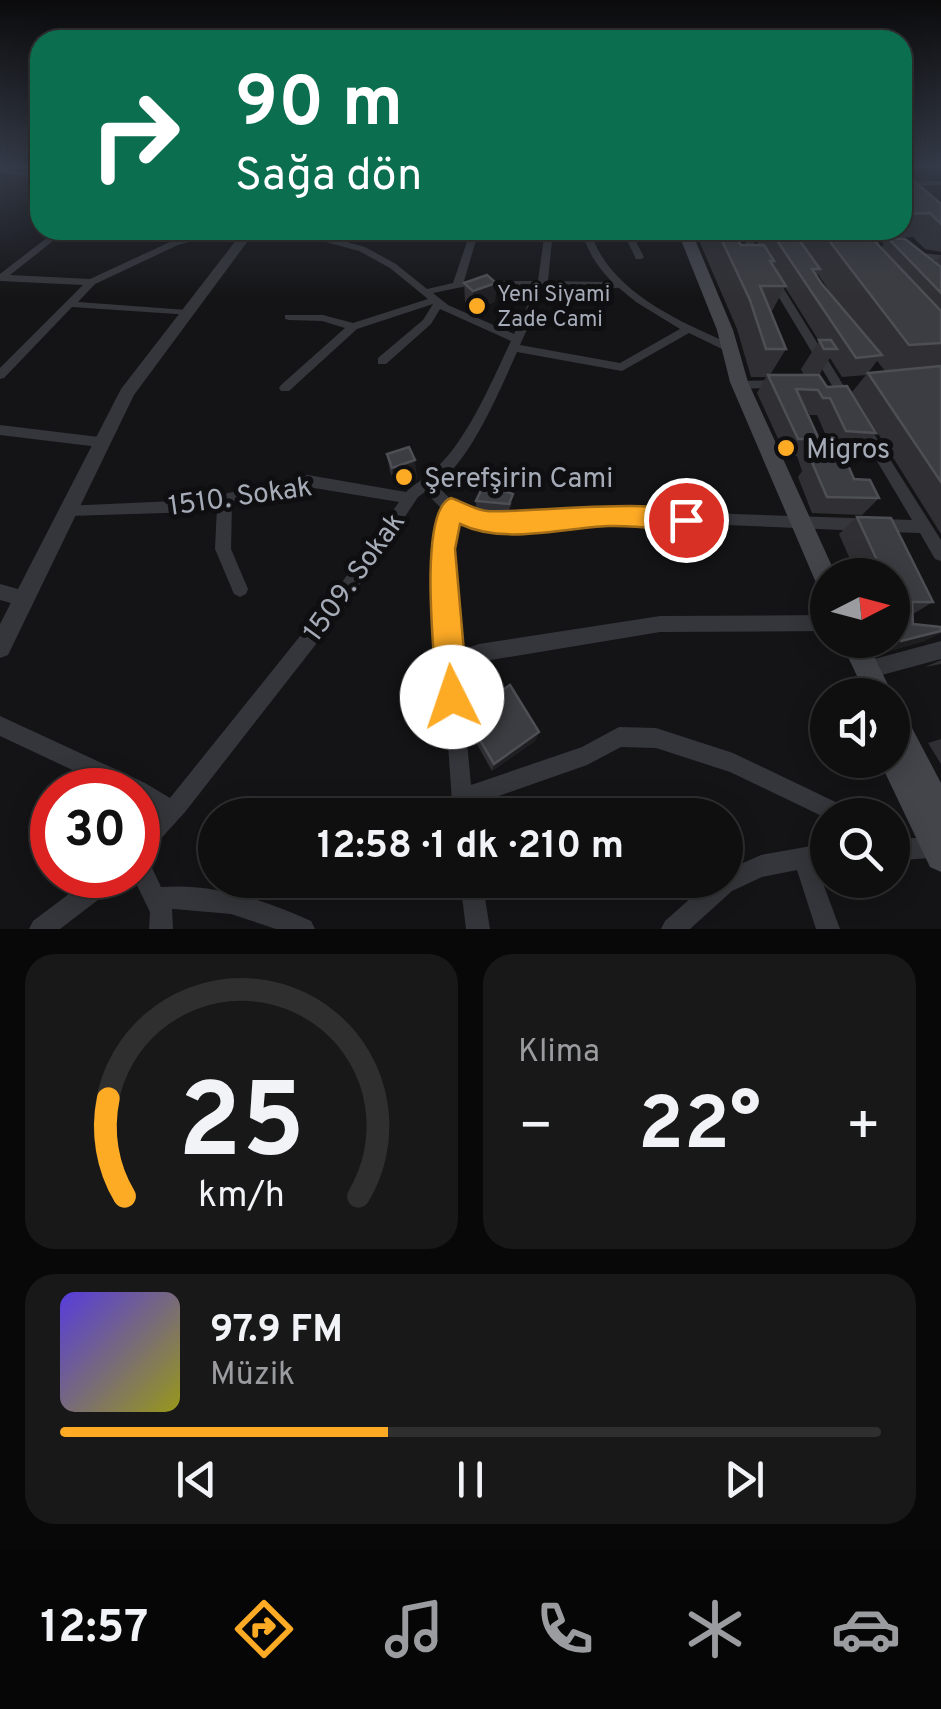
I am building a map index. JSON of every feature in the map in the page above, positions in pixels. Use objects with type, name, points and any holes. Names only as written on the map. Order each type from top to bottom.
[{"type":"main road","points":[[678,240],[816,558]]},
{"type":"main road","points":[[688,240],[725,330],[739,383]]},
{"type":"main road","points":[[910,754],[941,814]]},
{"type":"main road","points":[[903,778],[939,852]]},
{"type":"street","points":[[0,278],[49,240]]},
{"type":"street","points":[[0,375],[91,282],[182,240]]},
{"type":"street","points":[[0,647],[127,392],[242,240]]},
{"type":"street","points":[[337,240],[362,249],[434,298],[515,344],[622,367],[686,330]]},
{"type":"street","points":[[458,284],[473,240]]},
{"type":"street","name":"1509. Sokak","points":[[160,824],[339,600],[409,498],[439,475],[463,444],[542,283],[548,240]]},
{"type":"street","points":[[589,240],[594,254],[623,285],[686,330],[722,345]]},
{"type":"street","points":[[631,240],[640,257]]},
{"type":"street","points":[[748,240],[842,384],[941,554]]},
{"type":"street","points":[[884,240],[920,272]]},
{"type":"street","points":[[881,252],[941,258]]},
{"type":"street","points":[[0,278],[91,282]]},
{"type":"street","points":[[285,388],[353,327],[434,298],[458,284],[623,285]]},
{"type":"street","points":[[382,361],[427,322],[434,298]]},
{"type":"street","points":[[69,304],[187,313]]},
{"type":"street","points":[[289,318],[308,315],[353,327]]},
{"type":"street","points":[[739,383],[798,384]]},
{"type":"street","points":[[818,384],[842,384]]},
{"type":"street","points":[[0,430],[99,442]]},
{"type":"street","name":"1510. Sokak","points":[[69,510],[198,506],[308,481],[409,498]]},
{"type":"street","points":[[426,484],[451,508],[478,521],[525,523],[611,516],[925,527]]},
{"type":"street","points":[[225,500],[223,550],[240,589]]},
{"type":"street","points":[[451,508],[442,549],[461,798]]},
{"type":"street","points":[[0,592],[26,599]]},
{"type":"street","points":[[450,664],[479,653],[660,624],[810,623]]},
{"type":"street","points":[[890,678],[941,650]]},
{"type":"street","points":[[0,726],[90,768]]},
{"type":"street","points":[[484,798],[587,755],[618,737],[656,738],[733,763],[810,800]]},
{"type":"street","points":[[160,804],[172,811]]},
{"type":"street","points":[[910,851],[939,852]]},
{"type":"street","points":[[673,929],[724,883],[762,866],[810,856]]},
{"type":"street","points":[[803,857],[828,929]]},
{"type":"street","points":[[161,929],[161,911],[155,899],[185,895],[268,912],[303,929]]},
{"type":"street","points":[[41,929],[82,898]]},
{"type":"street","points":[[474,898],[478,929]]},
{"type":"building","points":[[912,210],[941,210],[941,224],[930,213],[912,214]]},
{"type":"building","points":[[722,240],[764,245],[774,261],[770,261],[786,286],[760,286],[786,349],[766,349],[750,300]]},
{"type":"building","points":[[777,240],[799,240],[820,269],[812,269],[821,283],[882,355],[856,358]]},
{"type":"building","points":[[829,240],[874,240],[941,311],[941,343],[909,345]]},
{"type":"building","points":[[890,240],[906,240],[941,267],[941,293]]},
{"type":"building","points":[[487,275],[496,283],[473,291],[464,283]]},
{"type":"building","points":[[819,340],[831,340],[837,349],[824,349]]},
{"type":"building","points":[[941,366],[941,482],[868,373]]},
{"type":"building","points":[[768,375],[819,375],[827,387],[847,386],[876,433],[846,431],[830,398],[823,398],[818,390],[796,389],[818,437],[836,438],[854,479],[870,480],[879,498],[827,497],[811,460],[819,460],[810,439],[798,439]]},
{"type":"building","points":[[409,447],[415,460],[392,468],[387,454]]},
{"type":"building","points":[[484,484],[513,494],[509,504],[476,501]]},
{"type":"building","points":[[857,517],[891,518],[933,602],[912,602],[913,624],[941,627],[941,631],[910,639],[910,558],[876,558]]},
{"type":"building","points":[[510,685],[539,732],[494,764],[470,723],[469,712]]},
{"type":"place","name":"Yeni Siyami Zade Cami","points":[[477,306]]},
{"type":"place","name":"Migros","points":[[786,448]]},
{"type":"place","name":"Şerefşirin Cami","points":[[404,477]]},
{"type":"route","points":[[452,697],[442,549],[451,508],[478,521],[525,523],[611,516],[686,520]]}]
